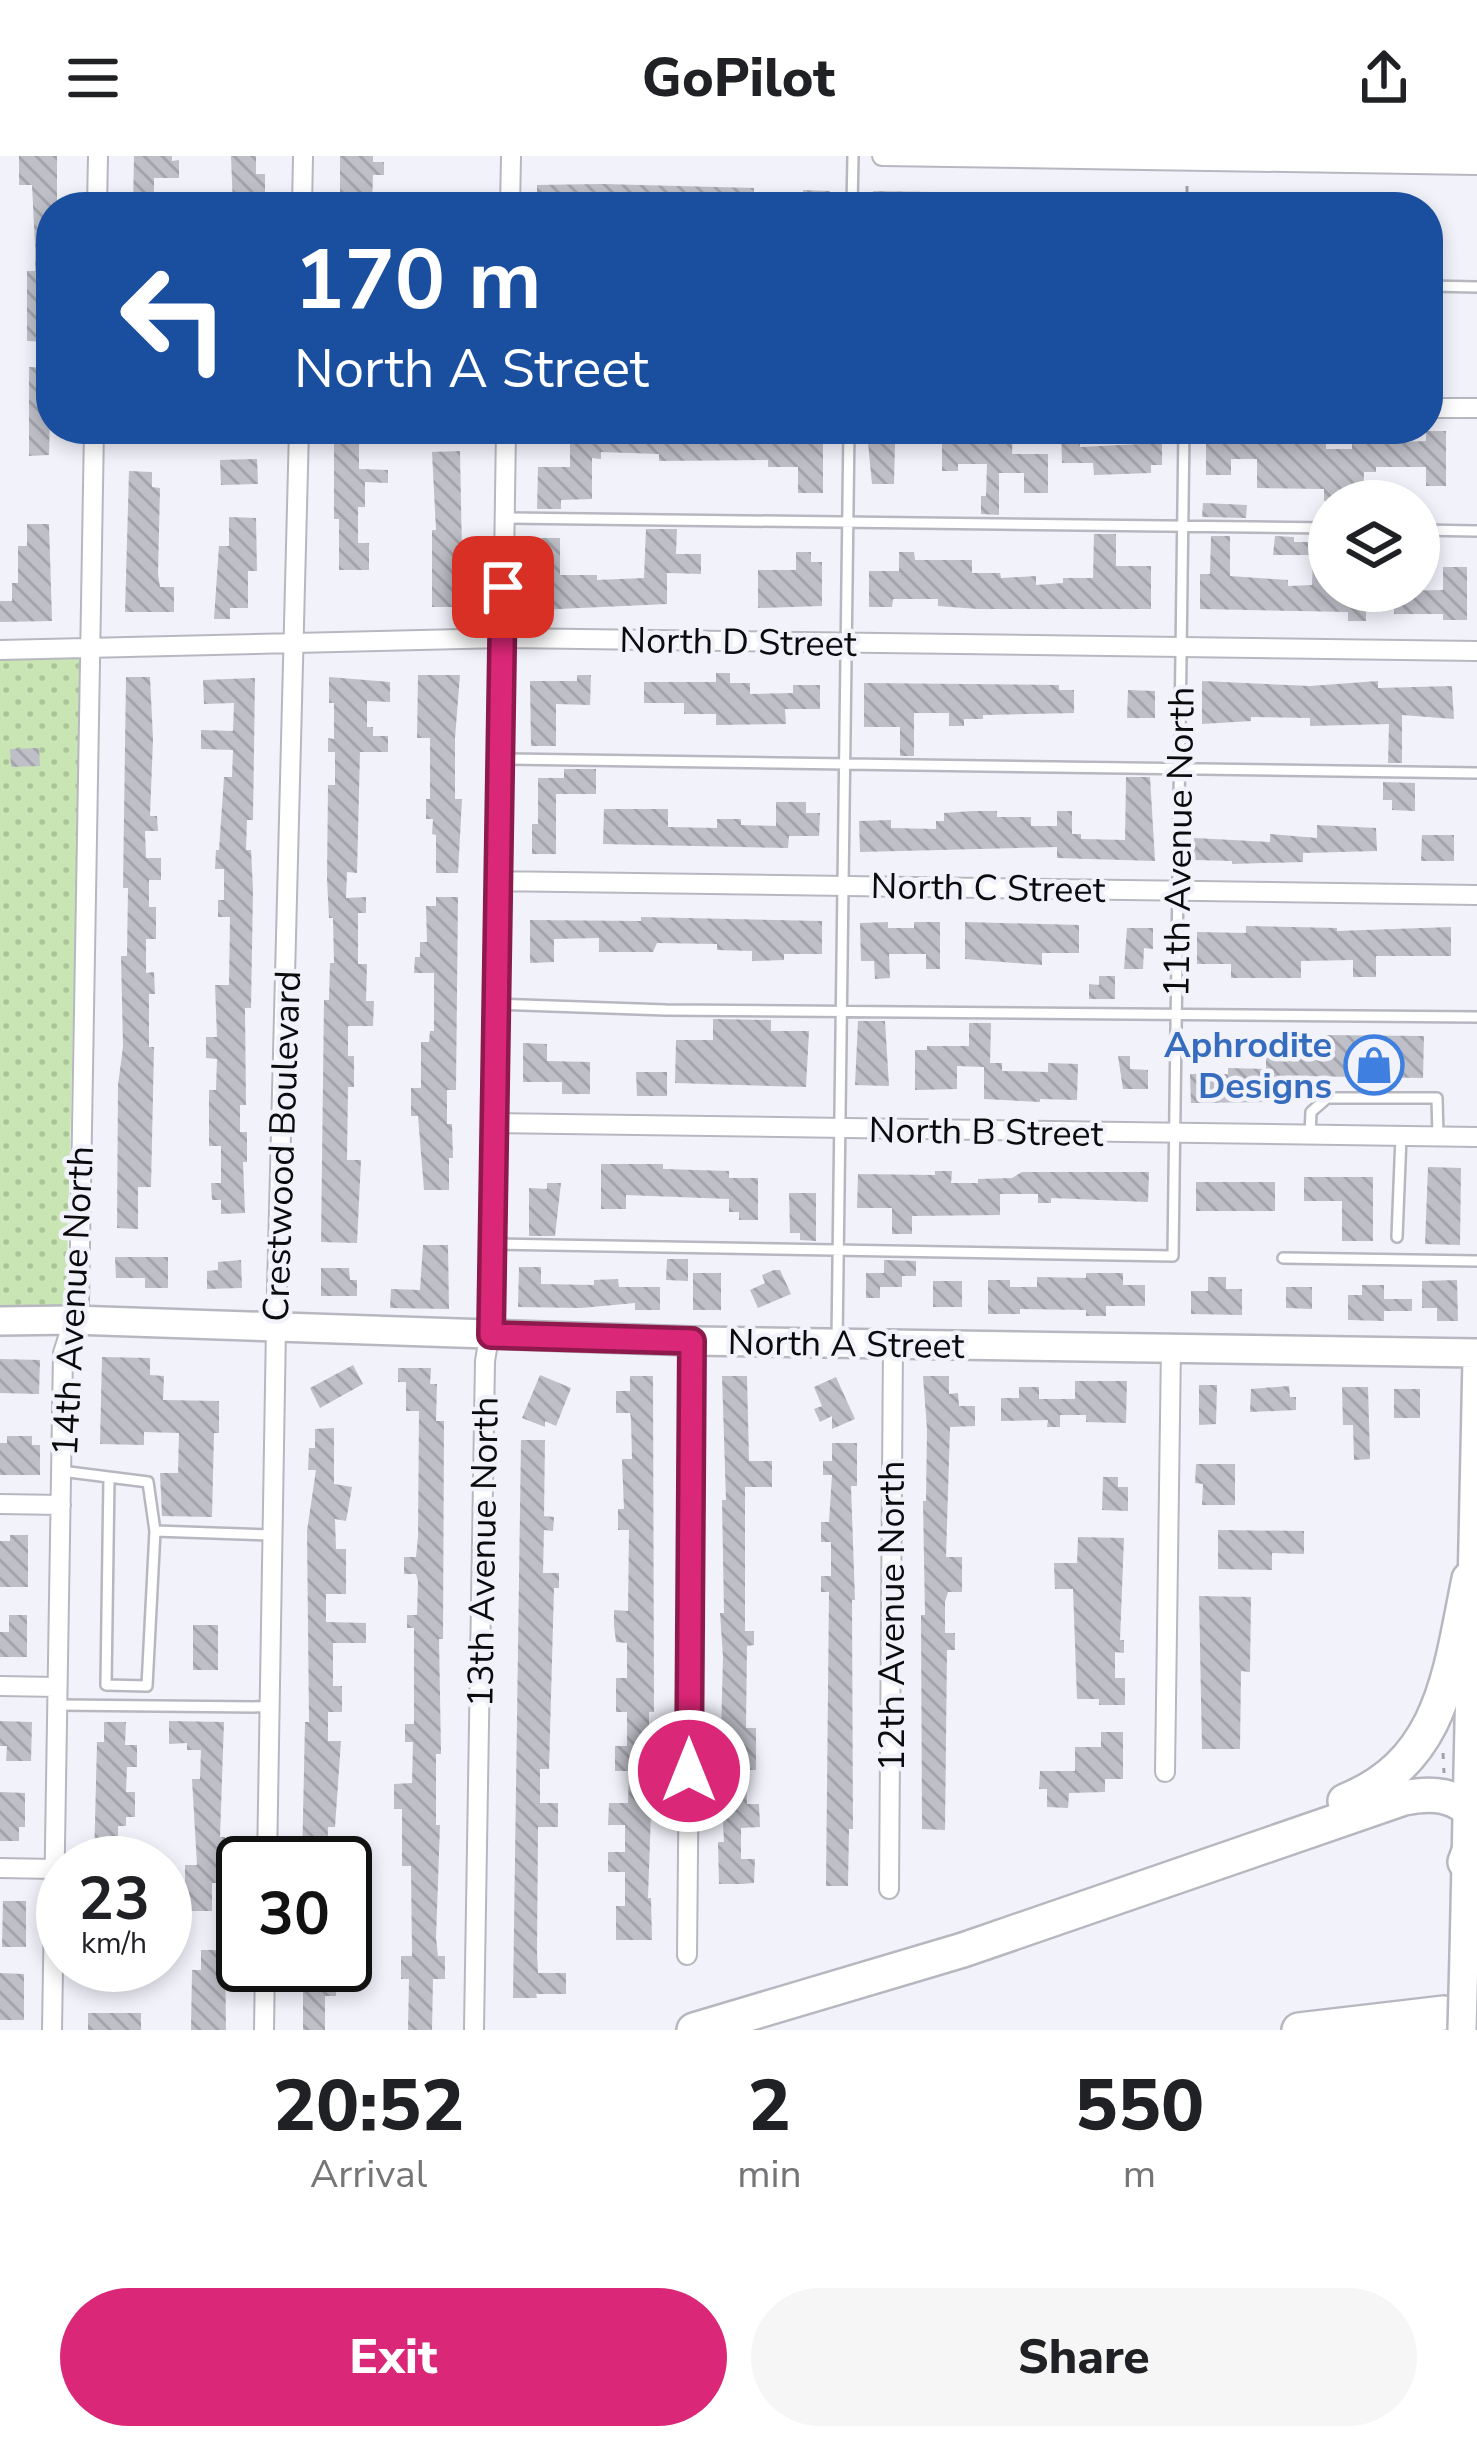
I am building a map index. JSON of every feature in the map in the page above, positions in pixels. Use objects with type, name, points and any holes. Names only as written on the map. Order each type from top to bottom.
[{"type":"highway","points":[[1235,1854],[1301,1818],[1367,1791],[1413,1753],[1445,1692],[1469,1579]]},
{"type":"highway","points":[[694,2030],[945,1956],[1414,1796],[1441,1795],[1471,1829]]},
{"type":"highway","points":[[1299,2030],[1453,2022]]},
{"type":"street","points":[[97,192],[98,156]]},
{"type":"street","points":[[302,192],[303,156]]},
{"type":"street","points":[[510,192],[511,156]]},
{"type":"street","points":[[882,156],[1477,165]]},
{"type":"street","points":[[1443,407],[1477,408]]},
{"type":"street","name":"14th Avenue North","points":[[55,1836],[63,1353],[80,1279],[94,444]]},
{"type":"street","name":"Crestwood Boulevard","points":[[267,1836],[299,444]]},
{"type":"street","name":"13th Avenue North","points":[[474,2028],[506,444]]},
{"type":"street","name":"North D Street","points":[[0,650],[502,638],[1477,651]]},
{"type":"street","name":"North C Street","points":[[499,881],[1477,895]]},
{"type":"street","name":"North B Street","points":[[494,1124],[1477,1137]]},
{"type":"street","name":"North A Street","points":[[0,1321],[74,1319],[692,1341],[1477,1356]]},
{"type":"street","points":[[687,1955],[692,1341]]},
{"type":"street","name":"12th Avenue North","points":[[889,1889],[893,1344]]},
{"type":"street","points":[[1166,1772],[1171,1347]]},
{"type":"street","points":[[1453,2022],[1464,1954],[1471,1829],[1469,1579],[1477,1356]]},
{"type":"street","points":[[0,1504],[61,1504]]},
{"type":"street","points":[[0,1686],[57,1696]]},
{"type":"street","points":[[0,1868],[36,1869]]},
{"type":"street","name":"14th Avenue North","points":[[52,1992],[52,2030]]},
{"type":"street","points":[[265,2030],[266,1992]]},
{"type":"lane","points":[[852,192],[853,156]]},
{"type":"lane","points":[[1443,286],[1477,287]]},
{"type":"lane","points":[[836,1343],[849,444]]},
{"type":"lane","name":"11th Avenue North","points":[[838,1251],[1173,1256],[1184,444]]},
{"type":"lane","points":[[505,518],[1308,528]]},
{"type":"lane","points":[[1440,530],[1477,531]]},
{"type":"lane","points":[[500,759],[1477,773]]},
{"type":"lane","points":[[496,1004],[1477,1017]]},
{"type":"lane","points":[[1310,1135],[1311,1112],[1327,1099],[1437,1097],[1438,1136]]},
{"type":"lane","points":[[1397,1237],[1401,1136]]},
{"type":"lane","points":[[493,1244],[838,1251]]},
{"type":"lane","points":[[1283,1258],[1477,1262]]},
{"type":"lane","points":[[61,1472],[109,1477],[148,1482],[155,1531],[147,1685],[106,1685],[109,1477]]},
{"type":"lane","points":[[155,1531],[272,1535]]},
{"type":"lane","points":[[57,1696],[269,1707]]},
{"type":"path","points":[[1186,192],[1187,158]]},
{"type":"path","points":[[1438,1748],[1444,1755],[1444,1775]]},
{"type":"green space","points":[[82,657],[66,1313],[0,1314],[0,660]]},
{"type":"building","points":[[19,156],[57,156],[57,192],[36,192],[36,341],[27,341],[27,271],[35,271],[32,185],[19,185]]},
{"type":"building","points":[[134,156],[179,160],[179,178],[154,178],[154,192],[133,192]]},
{"type":"building","points":[[231,156],[256,156],[256,174],[265,174],[265,192],[232,192]]},
{"type":"building","points":[[340,156],[373,156],[373,162],[384,162],[384,175],[373,175],[372,192],[340,192]]},
{"type":"building","points":[[537,185],[754,188],[754,192],[537,192]]},
{"type":"building","points":[[29,367],[36,367],[36,444],[49,444],[49,455],[29,456]]},
{"type":"building","points":[[1446,431],[1446,486],[1440,486],[1440,480],[1426,480],[1426,467],[1376,467],[1376,472],[1364,472],[1364,480],[1308,480],[1308,489],[1257,488],[1257,459],[1231,459],[1231,475],[1206,475],[1206,444],[1326,444],[1326,449],[1352,449],[1352,444],[1443,444]]},
{"type":"building","points":[[334,444],[359,444],[359,469],[388,470],[388,483],[365,482],[365,507],[358,507],[358,543],[369,543],[369,570],[339,570],[339,519],[334,519]]},
{"type":"building","points":[[570,444],[823,444],[823,493],[798,493],[798,467],[768,467],[768,460],[659,461],[659,454],[601,452],[601,459],[592,458],[592,499],[561,500],[561,509],[537,509],[538,467],[570,467]]},
{"type":"building","points":[[868,444],[895,444],[894,484],[872,484]]},
{"type":"building","points":[[942,444],[1012,444],[1012,454],[1048,454],[1048,493],[1024,493],[1024,473],[999,473],[999,515],[981,514],[987,464],[958,464],[958,471],[942,471]]},
{"type":"building","points":[[1061,444],[1162,444],[1162,465],[1151,465],[1151,473],[1094,475],[1093,463],[1062,463]]},
{"type":"building","points":[[460,451],[463,607],[432,607],[432,530],[436,530],[432,452]]},
{"type":"building","points":[[257,459],[258,484],[221,485],[220,460]]},
{"type":"building","points":[[129,471],[152,472],[152,487],[160,488],[158,574],[160,587],[174,587],[174,612],[125,612]]},
{"type":"building","points":[[1203,503],[1247,505],[1246,518],[1202,517]]},
{"type":"building","points":[[229,517],[256,518],[257,571],[248,571],[248,608],[230,608],[230,619],[214,619],[219,546],[229,546]]},
{"type":"building","points":[[27,524],[49,524],[52,621],[0,622],[0,601],[12,601],[12,583],[18,583],[18,546],[27,546]]},
{"type":"building","points":[[646,529],[677,529],[676,554],[701,554],[701,574],[667,573],[667,604],[537,610],[538,538],[560,538],[560,575],[597,575],[597,580],[644,578]]},
{"type":"building","points":[[1094,534],[1116,534],[1116,566],[1151,566],[1151,609],[978,609],[938,606],[938,599],[893,599],[892,607],[869,607],[869,571],[899,571],[899,552],[914,552],[915,560],[972,560],[972,573],[1000,573],[1001,578],[1036,576],[1036,585],[1063,583],[1063,578],[1093,578]]},
{"type":"building","points":[[1211,536],[1230,536],[1230,576],[1308,585],[1308,611],[1200,609],[1200,574],[1210,574]]},
{"type":"building","points":[[1275,536],[1294,537],[1294,542],[1308,542],[1308,555],[1273,555]]},
{"type":"building","points":[[796,552],[811,552],[811,562],[822,562],[822,606],[758,608],[758,570],[796,570]]},
{"type":"building","points":[[1443,567],[1467,567],[1467,620],[1443,620],[1443,614],[1394,614],[1440,612]]},
{"type":"building","points":[[1348,612],[1366,612],[1366,621],[1348,621]]},
{"type":"building","points":[[716,673],[730,673],[730,683],[750,683],[750,694],[793,693],[793,685],[820,685],[820,709],[785,709],[786,724],[716,725],[716,714],[684,714],[684,703],[644,703],[644,682],[716,682]]},
{"type":"building","points":[[418,675],[460,675],[455,738],[455,799],[462,799],[458,873],[436,873],[436,835],[432,834],[433,819],[426,819],[430,738],[417,738]]},
{"type":"building","points":[[577,675],[591,675],[590,705],[556,704],[556,746],[531,746],[530,681],[577,681]]},
{"type":"building","points":[[126,677],[150,677],[150,816],[157,816],[158,831],[145,831],[146,858],[161,858],[161,880],[149,880],[149,907],[156,907],[156,939],[146,939],[146,973],[154,972],[155,994],[149,994],[149,1047],[154,1047],[151,1187],[138,1187],[138,1229],[117,1228],[121,956],[127,956],[128,888],[123,888]]},
{"type":"building","points":[[329,677],[390,682],[390,702],[367,701],[367,727],[373,727],[373,736],[388,736],[388,752],[360,752],[357,873],[347,872],[346,898],[366,897],[366,913],[358,913],[358,964],[367,964],[366,1001],[374,1001],[373,1026],[348,1026],[354,1087],[348,1087],[347,1160],[361,1160],[357,1243],[321,1242],[324,1000],[329,1000],[330,963],[334,963],[327,879],[328,785],[335,785],[335,752],[328,752],[328,738],[334,739]]},
{"type":"building","points":[[255,678],[253,820],[247,820],[246,850],[251,850],[253,890],[251,1008],[245,1008],[246,1105],[240,1105],[240,1132],[247,1132],[245,1213],[221,1214],[221,1200],[212,1200],[211,1183],[221,1183],[221,1146],[209,1146],[209,1090],[216,1090],[217,1059],[206,1058],[206,1037],[217,1037],[215,985],[229,985],[230,917],[218,917],[218,900],[224,900],[224,869],[215,869],[224,777],[232,777],[233,750],[201,749],[201,730],[233,731],[234,703],[204,704],[203,680]]},
{"type":"building","points":[[1202,681],[1452,686],[1454,719],[1402,715],[1402,763],[1388,763],[1389,724],[1310,726],[1310,718],[1251,717],[1251,721],[1202,724]]},
{"type":"building","points":[[864,683],[1059,685],[1059,690],[1074,690],[1074,713],[983,715],[983,719],[964,719],[964,726],[949,726],[949,713],[914,713],[914,756],[900,756],[900,727],[864,727]]},
{"type":"building","points":[[1128,690],[1155,691],[1155,718],[1127,718]]},
{"type":"building","points":[[39,748],[40,766],[11,767],[10,749]]},
{"type":"building","points":[[564,769],[596,769],[596,794],[556,794],[556,854],[532,854],[532,824],[538,824],[538,778],[564,778]]},
{"type":"building","points":[[1126,777],[1150,777],[1155,861],[1057,858],[1057,847],[860,852],[859,821],[891,820],[891,828],[936,829],[944,813],[973,811],[1031,817],[1031,826],[1057,826],[1057,811],[1072,811],[1072,834],[1081,834],[1081,839],[1125,840]]},
{"type":"building","points":[[1383,782],[1415,783],[1415,811],[1392,810],[1392,800],[1383,800]]},
{"type":"building","points":[[776,802],[806,802],[806,813],[820,813],[819,836],[789,836],[788,848],[603,844],[604,809],[668,809],[668,827],[717,828],[717,819],[776,826]]},
{"type":"building","points":[[1317,825],[1376,828],[1377,851],[1303,853],[1303,862],[1194,860],[1194,838],[1270,842],[1270,834],[1317,838]]},
{"type":"building","points":[[1422,835],[1454,835],[1454,861],[1421,861]]},
{"type":"building","points":[[436,897],[458,897],[456,1090],[447,1090],[453,1158],[449,1158],[449,1190],[424,1190],[418,1116],[411,1116],[411,1088],[421,1088],[421,1042],[429,1042],[430,1031],[434,1031],[434,973],[414,973],[415,957],[420,957],[420,942],[427,942],[426,906],[436,906]]},
{"type":"building","points":[[641,917],[822,921],[822,954],[784,954],[784,960],[752,961],[752,951],[717,950],[717,944],[657,943],[653,952],[599,952],[599,938],[554,939],[554,962],[530,963],[530,920],[641,921]]},
{"type":"building","points":[[888,922],[888,928],[914,928],[914,922],[940,922],[940,969],[926,969],[926,954],[889,954],[890,978],[875,979],[874,961],[861,961],[860,923]]},
{"type":"building","points":[[965,922],[1079,925],[1079,953],[1042,953],[1042,965],[965,959]]},
{"type":"building","points":[[1246,926],[1337,931],[1451,927],[1451,956],[1376,956],[1376,977],[1353,977],[1353,960],[1301,961],[1301,978],[1231,978],[1231,964],[1197,964],[1197,932],[1246,933]]},
{"type":"building","points":[[1127,928],[1153,928],[1153,949],[1144,948],[1143,969],[1124,969]]},
{"type":"building","points":[[1099,976],[1115,976],[1115,999],[1089,999],[1089,984],[1099,985]]},
{"type":"building","points":[[713,1019],[771,1020],[771,1031],[809,1031],[806,1087],[675,1083],[676,1040],[713,1040]]},
{"type":"building","points":[[858,1021],[885,1021],[889,1086],[855,1085]]},
{"type":"building","points":[[969,1023],[991,1023],[990,1063],[1002,1063],[1002,1071],[1048,1072],[1048,1063],[1078,1064],[1077,1100],[984,1099],[984,1067],[957,1066],[957,1089],[915,1090],[915,1050],[969,1046]]},
{"type":"building","points":[[1321,1035],[1424,1036],[1423,1078],[1299,1076],[1299,1095],[1278,1095],[1278,1102],[1191,1103],[1190,1074],[1266,1069],[1266,1053],[1320,1053]]},
{"type":"building","points":[[523,1043],[547,1044],[547,1061],[590,1062],[590,1094],[562,1094],[562,1082],[523,1082]]},
{"type":"building","points":[[1118,1056],[1130,1056],[1130,1069],[1148,1070],[1148,1089],[1123,1089]]},
{"type":"building","points":[[636,1072],[667,1072],[667,1096],[637,1096]]},
{"type":"building","points":[[601,1164],[663,1164],[663,1169],[729,1171],[729,1178],[758,1178],[758,1220],[739,1220],[739,1212],[729,1212],[729,1199],[626,1195],[626,1209],[601,1209]]},
{"type":"building","points":[[1428,1167],[1461,1168],[1460,1245],[1425,1244]]},
{"type":"building","points":[[935,1171],[952,1171],[951,1183],[1012,1178],[1022,1172],[1149,1172],[1148,1202],[1051,1198],[1051,1203],[1038,1203],[1038,1194],[1000,1194],[1000,1215],[912,1216],[912,1234],[892,1234],[892,1208],[857,1208],[858,1174],[935,1175]]},
{"type":"building","points":[[1304,1177],[1373,1177],[1373,1241],[1342,1241],[1342,1201],[1304,1201]]},
{"type":"building","points":[[1196,1182],[1275,1182],[1275,1211],[1196,1211]]},
{"type":"building","points":[[547,1183],[561,1183],[555,1236],[529,1236],[529,1188],[547,1189]]},
{"type":"building","points":[[789,1193],[816,1193],[816,1241],[800,1240],[800,1233],[790,1233]]},
{"type":"building","points":[[423,1245],[448,1245],[449,1309],[390,1308],[391,1289],[420,1290]]},
{"type":"building","points":[[115,1257],[168,1257],[168,1288],[145,1288],[145,1278],[116,1278]]},
{"type":"building","points":[[667,1259],[688,1259],[688,1281],[666,1280]]},
{"type":"building","points":[[241,1260],[242,1288],[207,1289],[207,1271],[218,1270],[218,1262]]},
{"type":"building","points":[[884,1260],[916,1261],[916,1276],[902,1276],[902,1287],[880,1287],[880,1298],[866,1298],[866,1273],[884,1273]]},
{"type":"building","points":[[519,1267],[541,1267],[541,1284],[594,1285],[594,1280],[618,1279],[619,1287],[660,1287],[660,1310],[635,1310],[635,1303],[518,1307]]},
{"type":"building","points":[[321,1268],[349,1268],[350,1280],[357,1280],[357,1296],[321,1296]]},
{"type":"building","points":[[780,1270],[791,1294],[758,1308],[750,1290],[765,1283],[762,1275]]},
{"type":"building","points":[[693,1273],[721,1273],[721,1310],[693,1310]]},
{"type":"building","points":[[1086,1273],[1123,1273],[1123,1285],[1145,1285],[1145,1306],[1106,1306],[1106,1316],[1086,1316],[1086,1310],[1020,1309],[1020,1314],[988,1314],[988,1280],[1010,1280],[1010,1287],[1037,1287],[1037,1277],[1086,1278]]},
{"type":"building","points":[[1208,1277],[1226,1277],[1226,1289],[1242,1289],[1242,1315],[1191,1314],[1191,1291],[1208,1291]]},
{"type":"building","points":[[1457,1280],[1458,1321],[1437,1321],[1437,1308],[1422,1308],[1422,1281]]},
{"type":"building","points":[[933,1281],[962,1281],[962,1307],[933,1307]]},
{"type":"building","points":[[1362,1285],[1384,1285],[1384,1299],[1412,1299],[1412,1311],[1384,1311],[1384,1321],[1348,1320],[1348,1295],[1362,1295]]},
{"type":"building","points":[[1286,1287],[1312,1287],[1312,1309],[1286,1308]]},
{"type":"building","points":[[102,1357],[150,1358],[150,1375],[164,1376],[163,1400],[219,1401],[212,1517],[162,1516],[160,1473],[178,1473],[179,1433],[144,1432],[144,1445],[100,1444]]},
{"type":"building","points":[[0,1359],[40,1360],[39,1394],[0,1393]]},
{"type":"building","points":[[353,1365],[363,1384],[320,1408],[310,1388]]},
{"type":"building","points":[[398,1368],[431,1368],[430,1384],[437,1384],[436,1421],[444,1421],[436,1938],[438,1956],[445,1956],[445,1979],[433,1979],[432,2030],[408,2030],[409,1979],[401,1979],[401,1956],[412,1956],[411,1866],[402,1866],[402,1809],[394,1809],[394,1784],[412,1783],[413,1742],[405,1742],[405,1724],[414,1724],[414,1628],[407,1628],[407,1615],[417,1615],[418,1581],[416,1574],[404,1574],[404,1557],[416,1557],[419,1411],[406,1411],[406,1382],[398,1382]]},
{"type":"building","points":[[540,1375],[571,1388],[556,1426],[522,1418]]},
{"type":"building","points":[[630,1376],[653,1376],[654,1712],[649,1712],[648,1898],[652,1940],[616,1940],[616,1906],[625,1906],[625,1872],[608,1872],[608,1852],[625,1852],[625,1825],[608,1825],[609,1803],[628,1803],[629,1771],[615,1771],[615,1746],[627,1746],[627,1712],[616,1712],[616,1678],[627,1678],[627,1643],[616,1642],[614,1610],[628,1611],[629,1530],[618,1530],[618,1509],[624,1509],[622,1459],[632,1459],[631,1419],[630,1413],[616,1413],[616,1391],[630,1391]]},
{"type":"building","points":[[722,1376],[747,1376],[749,1461],[772,1461],[772,1487],[745,1487],[745,1631],[754,1631],[754,1645],[747,1646],[746,1728],[756,1728],[756,1770],[746,1770],[747,1804],[759,1804],[760,1827],[741,1828],[741,1859],[755,1859],[754,1883],[742,1884],[719,1884],[718,1842],[724,1842],[720,1769],[722,1500],[726,1500]]},
{"type":"building","points":[[923,1376],[949,1376],[949,1394],[958,1393],[959,1406],[975,1406],[975,1426],[950,1427],[946,1557],[962,1557],[962,1592],[948,1592],[945,1602],[945,1633],[955,1633],[955,1650],[947,1650],[945,1830],[922,1829],[921,1615],[925,1615],[927,1429]]},
{"type":"building","points":[[836,1377],[855,1419],[832,1429],[832,1416],[820,1422],[814,1409],[822,1406],[814,1387]]},
{"type":"building","points":[[1075,1381],[1127,1381],[1126,1423],[1086,1422],[1086,1415],[1060,1415],[1060,1427],[1047,1427],[1048,1420],[1001,1421],[1001,1398],[1019,1398],[1019,1387],[1039,1387],[1039,1399],[1075,1399]]},
{"type":"building","points":[[1199,1385],[1217,1385],[1216,1424],[1199,1425]]},
{"type":"building","points":[[1289,1386],[1290,1397],[1296,1397],[1296,1410],[1250,1412],[1251,1389]]},
{"type":"building","points":[[1342,1387],[1368,1387],[1370,1459],[1354,1460],[1353,1425],[1343,1425]]},
{"type":"building","points":[[1394,1389],[1420,1389],[1420,1418],[1394,1418]]},
{"type":"building","points":[[334,1428],[334,1484],[352,1487],[346,1521],[335,1519],[336,1549],[346,1549],[346,1594],[326,1594],[326,1622],[366,1623],[366,1643],[333,1643],[333,1686],[342,1686],[342,1712],[328,1712],[328,1741],[341,1741],[335,1827],[328,1827],[328,1836],[303,1836],[305,1722],[309,1722],[307,1531],[316,1470],[308,1470],[315,1429]]},
{"type":"building","points":[[7,1436],[32,1436],[32,1445],[40,1445],[40,1475],[0,1475],[0,1443],[7,1443]]},
{"type":"building","points":[[521,1440],[545,1440],[544,1516],[554,1517],[553,1531],[544,1530],[543,1573],[559,1573],[559,1588],[554,1588],[549,1769],[540,1769],[540,1803],[558,1803],[558,1827],[538,1827],[537,1952],[538,1973],[566,1973],[566,1994],[536,1994],[537,1998],[513,1998]]},
{"type":"building","points":[[832,1443],[857,1443],[857,1486],[851,1486],[855,1600],[853,1829],[849,1829],[848,1886],[826,1886],[829,1592],[821,1592],[821,1576],[831,1576],[831,1542],[821,1542],[821,1522],[829,1522],[832,1475],[823,1475],[823,1461],[832,1461]]},
{"type":"building","points":[[1196,1464],[1235,1464],[1235,1505],[1202,1505],[1203,1484],[1195,1483]]},
{"type":"building","points":[[1103,1477],[1118,1477],[1118,1487],[1128,1487],[1128,1511],[1102,1510]]},
{"type":"building","points":[[1218,1530],[1304,1531],[1304,1554],[1272,1553],[1272,1570],[1218,1569]]},
{"type":"building","points":[[10,1535],[28,1535],[28,1587],[0,1587],[0,1541],[10,1541]]},
{"type":"building","points":[[1078,1537],[1124,1538],[1120,1640],[1124,1640],[1124,1653],[1115,1652],[1115,1678],[1125,1678],[1125,1705],[1077,1699],[1073,1589],[1055,1589],[1054,1563],[1077,1563]]},
{"type":"building","points":[[1199,1596],[1251,1597],[1250,1672],[1241,1671],[1240,1749],[1202,1749]]},
{"type":"building","points":[[9,1615],[27,1615],[27,1657],[0,1657],[0,1632],[9,1632]]},
{"type":"building","points":[[193,1625],[218,1625],[218,1670],[193,1670]]},
{"type":"building","points":[[0,1721],[32,1722],[31,1761],[6,1761],[7,1746],[0,1746]]},
{"type":"building","points":[[169,1721],[224,1722],[212,1911],[192,1911],[192,1865],[197,1865],[192,1779],[200,1779],[201,1750],[187,1750],[187,1743],[169,1744]]},
{"type":"building","points":[[104,1722],[126,1722],[125,1745],[137,1745],[137,1767],[127,1767],[126,1792],[135,1792],[135,1817],[126,1817],[126,1826],[118,1826],[118,1836],[95,1836],[97,1742],[104,1742]]},
{"type":"building","points":[[1101,1732],[1123,1732],[1123,1779],[1105,1779],[1105,1792],[1069,1793],[1068,1808],[1047,1807],[1047,1789],[1039,1789],[1040,1771],[1075,1771],[1075,1747],[1101,1747]]},
{"type":"building","points":[[0,1792],[25,1793],[25,1827],[19,1827],[19,1841],[0,1841]]},
{"type":"building","points":[[3,1901],[26,1901],[26,1947],[2,1947]]},
{"type":"building","points":[[201,1950],[216,1950],[216,1992],[226,1992],[226,2030],[191,2030],[192,1970],[201,1970]]},
{"type":"building","points":[[0,1973],[24,1974],[24,2020],[0,2020]]},
{"type":"building","points":[[303,1992],[336,1992],[336,1996],[325,1996],[325,2030],[303,2030]]},
{"type":"building","points":[[88,2013],[141,2013],[141,2030],[88,2030]]},
{"type":"place","name":"Aphrodite Designs","points":[[1374,1065]]},
{"type":"route","points":[[503,587],[491,1335],[692,1341],[689,1771]]}]
